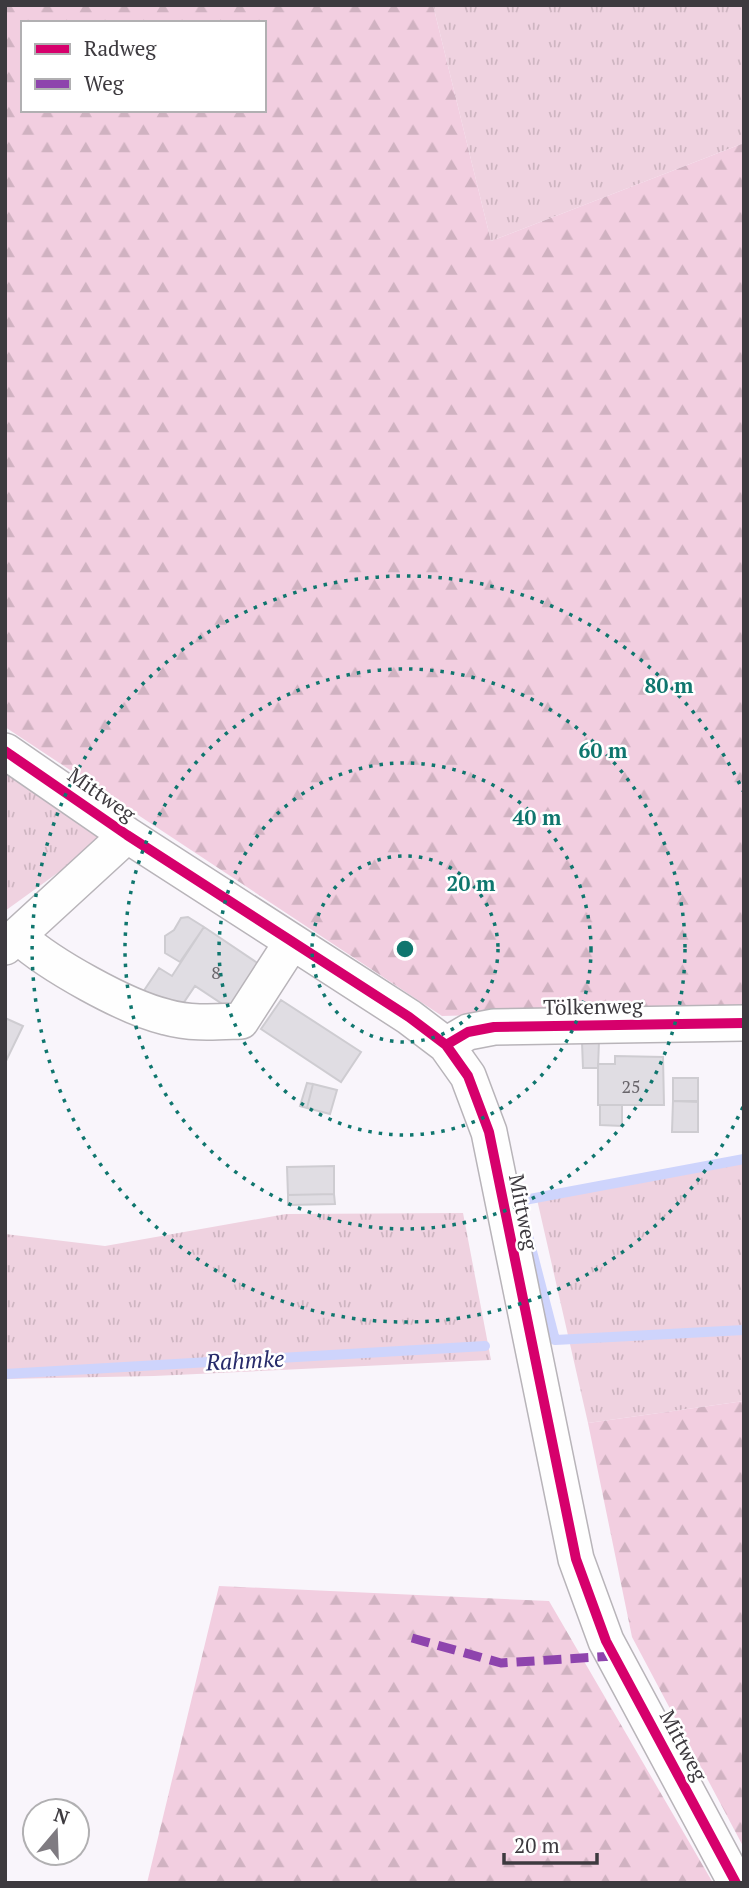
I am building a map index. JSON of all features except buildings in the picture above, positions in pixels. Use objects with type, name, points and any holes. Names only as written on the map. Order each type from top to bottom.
[{"type":"street","name":"Mittweg","points":[[5,751],[127,835],[446,1045],[477,1094],[489,1132],[576,1559],[606,1641],[736,1883]]},
{"type":"street","points":[[127,835],[12,942],[132,1004],[164,1017],[197,1023],[241,1021],[292,942]]},
{"type":"street","name":"Tölkenweg","points":[[446,1045],[468,1032],[494,1027],[744,1023]]},
{"type":"green space","points":[[5,5],[433,5],[491,241],[744,143],[744,1050],[738,1008],[442,1016],[5,727]]},
{"type":"green space","points":[[433,5],[744,5],[744,143],[491,241]]},
{"type":"green space","points":[[5,772],[103,840],[5,911]]},
{"type":"green space","points":[[744,1155],[744,1401],[588,1423],[536,1195]]},
{"type":"green space","points":[[463,1213],[491,1360],[154,1376],[5,1379],[5,1234],[105,1246],[286,1214]]},
{"type":"green space","points":[[744,1401],[744,1848],[632,1637],[588,1423]]},
{"type":"green space","points":[[219,1586],[549,1601],[713,1883],[147,1883]]},
{"type":"waterway","points":[[744,1159],[519,1201],[555,1340],[744,1330]]},
{"type":"waterway","name":"Rahmke","points":[[5,1374],[485,1346]]},
{"type":"marked path","points":[[412,1638],[501,1663],[614,1656]]},
{"type":"cycle path","points":[[5,751],[127,835],[409,1017],[446,1045],[468,1076],[489,1132],[576,1559],[606,1641],[736,1883]]},
{"type":"cycle path","points":[[446,1045],[468,1032],[494,1027],[744,1023]]}]
